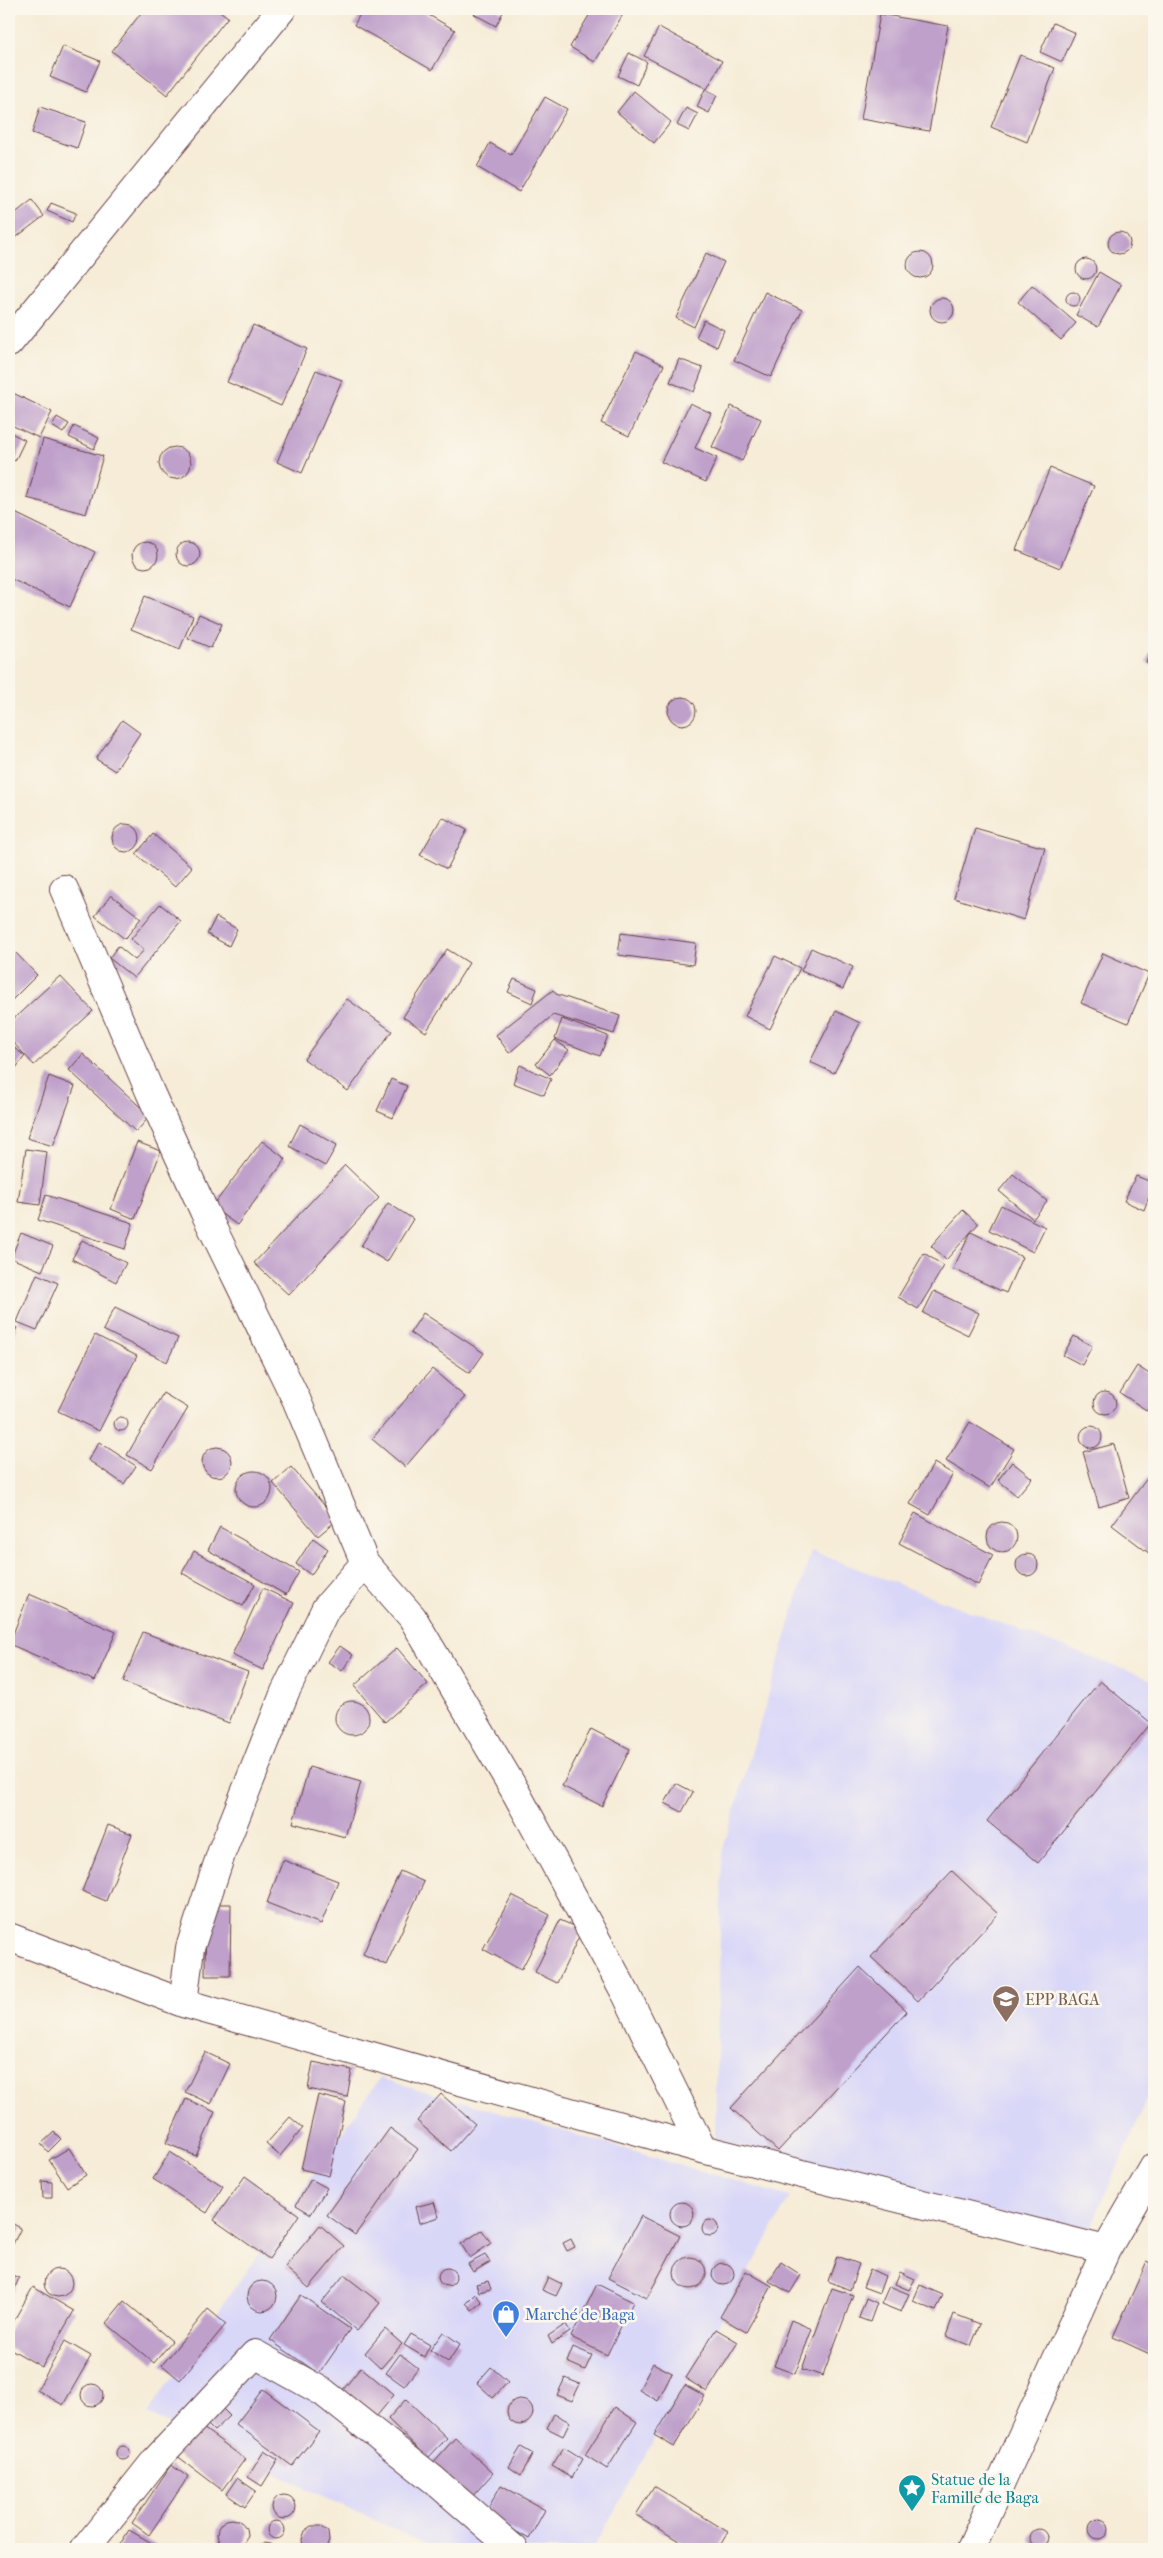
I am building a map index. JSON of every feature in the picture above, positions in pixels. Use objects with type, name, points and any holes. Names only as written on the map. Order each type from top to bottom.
[{"type":"street","points":[[9,343],[282,9]]},
{"type":"street","points":[[64,889],[154,1100],[204,1211],[296,1399],[365,1563],[412,1617],[514,1789],[626,1994],[702,2149]]},
{"type":"street","points":[[183,2003],[190,1948],[222,1851],[285,1692],[326,1608],[365,1563]]},
{"type":"street","points":[[9,1937],[183,2003],[702,2149],[1106,2250]]},
{"type":"street","points":[[971,2549],[1106,2250],[1154,2167]]},
{"type":"street","points":[[86,2549],[155,2461],[255,2354],[323,2392],[434,2480],[514,2549]]},
{"type":"shaded area","name":"EPP BAGA","points":[[811,1551],[1154,1681],[1154,2084],[1087,2236],[715,2139],[722,1852]]},
{"type":"shaded area","name":"Marché de Baga","points":[[380,2078],[790,2197],[593,2549],[436,2549],[147,2414]]},
{"type":"building","points":[[144,9],[217,9],[228,17],[167,95],[112,51]]},
{"type":"building","points":[[363,9],[418,9],[455,30],[432,70],[354,25]]},
{"type":"building","points":[[477,9],[497,9],[503,12],[496,26],[474,14]]},
{"type":"building","points":[[593,9],[626,9],[595,62],[570,47]]},
{"type":"building","points":[[880,14],[948,26],[929,131],[861,119]]},
{"type":"building","points":[[1053,23],[1075,33],[1062,62],[1040,52]]},
{"type":"building","points":[[659,27],[722,61],[707,89],[644,56]]},
{"type":"building","points":[[63,46],[100,61],[86,92],[50,77]]},
{"type":"building","points":[[629,53],[647,62],[637,85],[618,76]]},
{"type":"building","points":[[1020,55],[1055,68],[1027,142],[991,127]]},
{"type":"building","points":[[705,89],[717,95],[709,113],[697,107]]},
{"type":"building","points":[[634,91],[671,122],[654,143],[617,112]]},
{"type":"building","points":[[545,97],[567,109],[519,192],[477,167],[490,143],[511,155]]},
{"type":"building","points":[[40,107],[86,122],[77,148],[32,133]]},
{"type":"building","points":[[686,108],[698,114],[689,131],[677,125]]},
{"type":"building","points":[[32,200],[44,216],[10,242],[9,218]]},
{"type":"building","points":[[51,203],[76,213],[72,222],[47,211]]},
{"type":"building","points":[[1119,232],[1127,235],[1130,243],[1127,251],[1119,254],[1111,251],[1108,243],[1111,235]]},
{"type":"building","points":[[920,252],[929,256],[933,265],[929,274],[920,278],[911,274],[907,265],[911,256]]},
{"type":"building","points":[[706,253],[724,262],[694,327],[676,318]]},
{"type":"building","points":[[1086,259],[1093,262],[1096,269],[1093,276],[1086,279],[1079,276],[1076,269],[1079,262]]},
{"type":"building","points":[[1099,272],[1121,285],[1098,327],[1076,315]]},
{"type":"building","points":[[1032,285],[1076,323],[1061,340],[1018,302]]},
{"type":"building","points":[[765,292],[802,310],[771,377],[734,360]]},
{"type":"building","points":[[1073,292],[1078,294],[1080,299],[1078,304],[1073,306],[1068,304],[1066,299],[1068,294]]},
{"type":"building","points":[[942,298],[947,299],[953,305],[953,315],[947,321],[942,322],[937,321],[931,315],[930,310],[931,305],[937,299]]},
{"type":"building","points":[[704,320],[724,330],[717,347],[696,337]]},
{"type":"building","points":[[253,325],[307,349],[281,406],[227,382]]},
{"type":"building","points":[[636,351],[664,365],[629,436],[601,423]]},
{"type":"building","points":[[679,359],[703,368],[694,392],[670,382]]},
{"type":"building","points":[[316,370],[342,380],[302,473],[277,462]]},
{"type":"building","points":[[9,391],[52,412],[39,438],[9,424]]},
{"type":"building","points":[[690,403],[711,413],[695,448],[717,458],[706,482],[661,462]]},
{"type":"building","points":[[731,406],[761,419],[742,461],[712,447]]},
{"type":"building","points":[[57,417],[69,424],[63,433],[52,426]]},
{"type":"building","points":[[74,426],[99,438],[94,449],[69,437]]},
{"type":"building","points":[[9,432],[25,440],[15,461],[9,458]]},
{"type":"building","points":[[43,439],[103,456],[86,514],[27,498]]},
{"type":"building","points":[[175,447],[181,448],[186,452],[190,457],[190,469],[186,474],[181,478],[175,479],[169,478],[164,474],[160,469],[159,463],[160,457],[164,452],[169,448]]},
{"type":"building","points":[[1050,468],[1094,486],[1060,568],[1016,550]]},
{"type":"building","points":[[9,510],[95,552],[70,607],[9,578]]},
{"type":"building","points":[[145,542],[155,545],[158,555],[155,565],[145,568],[135,565],[132,555],[135,545]]},
{"type":"building","points":[[188,542],[197,545],[200,554],[197,563],[188,566],[179,563],[176,554],[179,545]]},
{"type":"building","points":[[145,596],[193,616],[180,649],[131,629]]},
{"type":"building","points":[[199,614],[222,624],[211,648],[188,638]]},
{"type":"building","points":[[1154,645],[1154,667],[1146,662]]},
{"type":"building","points":[[682,697],[692,701],[696,711],[692,721],[682,725],[672,721],[668,711],[672,701]]},
{"type":"building","points":[[122,720],[140,733],[115,771],[96,759]]},
{"type":"building","points":[[442,817],[467,830],[447,869],[420,855]]},
{"type":"building","points":[[126,824],[136,828],[140,838],[136,848],[126,852],[116,848],[112,838],[116,828]]},
{"type":"building","points":[[975,828],[1045,848],[1024,920],[954,898]]},
{"type":"building","points":[[153,834],[192,867],[175,887],[136,854]]},
{"type":"building","points":[[111,895],[141,918],[125,939],[95,916]]},
{"type":"building","points":[[160,904],[181,921],[134,978],[109,958],[118,946],[135,960],[144,950],[131,939]]},
{"type":"building","points":[[216,917],[237,929],[229,946],[207,934]]},
{"type":"building","points":[[621,933],[696,943],[693,965],[618,955]]},
{"type":"building","points":[[811,948],[853,967],[843,989],[801,971]]},
{"type":"building","points":[[447,949],[469,963],[426,1032],[403,1017]]},
{"type":"building","points":[[14,951],[37,975],[9,1003],[9,956]]},
{"type":"building","points":[[1103,953],[1149,974],[1128,1023],[1081,1003]]},
{"type":"building","points":[[775,956],[800,968],[770,1029],[745,1016]]},
{"type":"building","points":[[60,976],[93,1011],[34,1065],[9,1038],[9,1023]]},
{"type":"building","points":[[514,979],[537,989],[532,1003],[508,992]]},
{"type":"building","points":[[553,990],[556,994],[620,1016],[614,1034],[553,1015],[509,1053],[496,1035]]},
{"type":"building","points":[[347,999],[392,1031],[348,1091],[304,1059]]},
{"type":"building","points":[[836,1011],[860,1023],[834,1073],[810,1062]]},
{"type":"building","points":[[562,1019],[608,1036],[600,1056],[555,1039]]},
{"type":"building","points":[[555,1040],[569,1050],[550,1075],[536,1064]]},
{"type":"building","points":[[9,1044],[25,1056],[9,1077]]},
{"type":"building","points":[[83,1054],[150,1116],[136,1132],[69,1070]]},
{"type":"building","points":[[520,1065],[551,1079],[544,1095],[513,1083]]},
{"type":"building","points":[[49,1076],[75,1086],[53,1146],[27,1138]]},
{"type":"building","points":[[391,1079],[407,1086],[393,1118],[377,1111]]},
{"type":"building","points":[[300,1124],[337,1145],[325,1166],[289,1146]]},
{"type":"building","points":[[262,1141],[286,1159],[237,1225],[212,1207]]},
{"type":"building","points":[[137,1142],[161,1151],[135,1219],[111,1209]]},
{"type":"building","points":[[26,1149],[47,1152],[40,1205],[18,1202]]},
{"type":"building","points":[[345,1165],[379,1198],[289,1295],[254,1263]]},
{"type":"building","points":[[1013,1174],[1047,1201],[1033,1219],[999,1191]]},
{"type":"building","points":[[1136,1176],[1154,1183],[1144,1210],[1124,1201]]},
{"type":"building","points":[[46,1195],[133,1223],[125,1249],[38,1220]]},
{"type":"building","points":[[388,1203],[413,1219],[387,1262],[361,1246]]},
{"type":"building","points":[[1001,1205],[1045,1227],[1033,1252],[989,1230]]},
{"type":"building","points":[[963,1210],[978,1224],[946,1260],[931,1246]]},
{"type":"building","points":[[971,1232],[1022,1257],[1006,1293],[953,1269]]},
{"type":"building","points":[[21,1233],[53,1246],[42,1271],[11,1258]]},
{"type":"building","points":[[82,1240],[126,1263],[116,1282],[72,1259]]},
{"type":"building","points":[[924,1253],[944,1266],[918,1309],[898,1297]]},
{"type":"building","points":[[37,1274],[58,1283],[37,1330],[17,1322]]},
{"type":"building","points":[[934,1291],[979,1313],[968,1335],[923,1313]]},
{"type":"building","points":[[115,1307],[178,1338],[167,1362],[103,1330]]},
{"type":"building","points":[[423,1313],[484,1353],[470,1373],[410,1333]]},
{"type":"building","points":[[9,1323],[17,1328],[9,1342]]},
{"type":"building","points":[[95,1335],[137,1356],[99,1431],[58,1411]]},
{"type":"building","points":[[1074,1336],[1092,1346],[1082,1365],[1063,1355]]},
{"type":"building","points":[[1137,1366],[1154,1377],[1154,1415],[1120,1393]]},
{"type":"building","points":[[432,1369],[465,1397],[405,1467],[372,1439]]},
{"type":"building","points":[[1105,1392],[1113,1395],[1116,1403],[1113,1411],[1105,1414],[1097,1411],[1094,1403],[1097,1395]]},
{"type":"building","points":[[163,1393],[188,1408],[152,1469],[127,1455]]},
{"type":"building","points":[[118,1417],[124,1417],[128,1424],[124,1431],[118,1431],[114,1427],[114,1421]]},
{"type":"building","points":[[970,1422],[1014,1449],[990,1488],[946,1461]]},
{"type":"building","points":[[1091,1426],[1099,1429],[1102,1437],[1099,1445],[1091,1448],[1083,1445],[1080,1437],[1083,1429]]},
{"type":"building","points":[[99,1442],[136,1466],[124,1484],[88,1460]]},
{"type":"building","points":[[1114,1444],[1129,1498],[1099,1507],[1083,1452]]},
{"type":"building","points":[[217,1447],[228,1451],[232,1462],[228,1473],[217,1477],[206,1473],[202,1462],[206,1451]]},
{"type":"building","points":[[1012,1462],[1032,1478],[1017,1496],[998,1480]]},
{"type":"building","points":[[934,1463],[953,1474],[930,1515],[910,1504]]},
{"type":"building","points":[[291,1467],[337,1520],[318,1536],[273,1483]]},
{"type":"building","points":[[1154,1469],[1154,1557],[1112,1525]]},
{"type":"building","points":[[254,1471],[267,1476],[272,1489],[267,1502],[254,1507],[241,1502],[236,1489],[241,1476]]},
{"type":"building","points":[[915,1513],[993,1555],[978,1585],[899,1543]]},
{"type":"building","points":[[1002,1522],[1012,1527],[1017,1537],[1012,1547],[1002,1552],[992,1547],[987,1537],[992,1527]]},
{"type":"building","points":[[220,1527],[299,1572],[286,1595],[208,1550]]},
{"type":"building","points":[[313,1538],[328,1549],[311,1575],[296,1564]]},
{"type":"building","points":[[194,1551],[255,1584],[243,1606],[182,1573]]},
{"type":"building","points":[[1027,1554],[1035,1557],[1038,1565],[1035,1573],[1027,1576],[1019,1573],[1016,1565],[1019,1557]]},
{"type":"building","points":[[263,1588],[294,1603],[263,1670],[232,1655]]},
{"type":"building","points":[[29,1594],[116,1632],[95,1681],[9,1644]]},
{"type":"building","points":[[143,1632],[248,1672],[229,1723],[123,1682]]},
{"type":"building","points":[[340,1646],[353,1655],[342,1671],[328,1662]]},
{"type":"building","points":[[397,1648],[428,1684],[385,1722],[354,1686]]},
{"type":"building","points":[[1100,1681],[1151,1723],[1038,1863],[987,1821]]},
{"type":"building","points":[[352,1701],[359,1702],[364,1706],[368,1711],[368,1725],[364,1730],[359,1734],[352,1735],[345,1734],[340,1730],[336,1725],[335,1718],[336,1711],[340,1706],[345,1702]]},
{"type":"building","points":[[591,1729],[630,1749],[602,1806],[562,1786]]},
{"type":"building","points":[[309,1767],[361,1782],[345,1837],[293,1823]]},
{"type":"building","points":[[676,1783],[693,1792],[682,1812],[665,1803]]},
{"type":"building","points":[[108,1825],[132,1834],[106,1901],[82,1891]]},
{"type":"building","points":[[283,1860],[338,1881],[321,1924],[267,1903]]},
{"type":"building","points":[[400,1871],[424,1882],[386,1965],[363,1954]]},
{"type":"building","points":[[952,1871],[998,1914],[918,2001],[871,1957]]},
{"type":"building","points":[[512,1895],[550,1915],[521,1970],[483,1949]]},
{"type":"building","points":[[206,1904],[231,1904],[230,1976],[205,1976]]},
{"type":"building","points":[[560,1920],[582,1930],[557,1983],[535,1972]]},
{"type":"building","points":[[860,1967],[907,2011],[778,2151],[731,2108]]},
{"type":"building","points":[[205,2052],[230,2064],[211,2104],[185,2092]]},
{"type":"building","points":[[313,2062],[352,2070],[347,2097],[308,2089]]},
{"type":"building","points":[[441,2094],[475,2124],[451,2151],[417,2121]]},
{"type":"building","points":[[318,2095],[346,2102],[329,2176],[301,2169]]},
{"type":"building","points":[[186,2099],[215,2112],[196,2156],[166,2143]]},
{"type":"building","points":[[290,2117],[303,2128],[280,2156],[266,2144]]},
{"type":"building","points":[[390,2128],[418,2149],[355,2235],[327,2215]]},
{"type":"building","points":[[54,2132],[61,2139],[48,2152],[41,2144]]},
{"type":"building","points":[[69,2148],[86,2175],[67,2187],[49,2160]]},
{"type":"building","points":[[170,2152],[223,2186],[207,2213],[153,2179]]},
{"type":"building","points":[[245,2176],[299,2215],[269,2259],[214,2220]]},
{"type":"building","points":[[311,2179],[327,2188],[311,2214],[296,2205]]},
{"type":"building","points":[[42,2181],[52,2182],[52,2198],[43,2198]]},
{"type":"building","points":[[434,2202],[439,2217],[419,2223],[415,2207]]},
{"type":"building","points":[[682,2202],[691,2205],[694,2214],[691,2223],[682,2226],[673,2223],[670,2214],[673,2205]]},
{"type":"building","points":[[641,2216],[680,2236],[647,2298],[608,2278]]},
{"type":"building","points":[[710,2220],[716,2222],[718,2228],[716,2234],[710,2236],[704,2234],[702,2228],[704,2222]]},
{"type":"building","points":[[9,2222],[21,2228],[9,2252]]},
{"type":"building","points":[[320,2225],[344,2246],[309,2288],[285,2267]]},
{"type":"building","points":[[482,2230],[491,2243],[470,2258],[461,2244]]},
{"type":"building","points":[[571,2239],[575,2247],[567,2251],[563,2243]]},
{"type":"building","points":[[485,2255],[490,2262],[473,2272],[468,2264]]},
{"type":"building","points":[[837,2256],[859,2264],[850,2290],[828,2281]]},
{"type":"building","points":[[690,2257],[702,2261],[706,2273],[702,2285],[690,2289],[678,2285],[674,2273],[678,2261]]},
{"type":"building","points":[[1147,2261],[1154,2264],[1154,2318],[1152,2323],[1154,2324],[1154,2356],[1113,2337]]},
{"type":"building","points":[[781,2262],[801,2275],[790,2293],[769,2281]]},
{"type":"building","points":[[723,2263],[731,2266],[734,2274],[731,2282],[723,2285],[715,2282],[712,2274],[715,2266]]},
{"type":"building","points":[[443,2268],[451,2268],[456,2273],[454,2284],[443,2286],[438,2281],[438,2273]]},
{"type":"building","points":[[58,2269],[68,2273],[72,2283],[68,2293],[58,2297],[48,2293],[44,2283],[48,2273]]},
{"type":"building","points":[[870,2269],[885,2276],[879,2293],[863,2287]]},
{"type":"building","points":[[746,2271],[772,2286],[746,2332],[720,2317]]},
{"type":"building","points":[[900,2272],[915,2279],[909,2290],[895,2284]]},
{"type":"building","points":[[9,2274],[19,2278],[9,2302]]},
{"type":"building","points":[[344,2275],[380,2303],[357,2331],[322,2302]]},
{"type":"building","points":[[548,2277],[562,2284],[556,2296],[542,2290]]},
{"type":"building","points":[[262,2281],[273,2285],[277,2296],[273,2307],[262,2311],[251,2307],[247,2296],[251,2285]]},
{"type":"building","points":[[488,2281],[491,2289],[479,2292],[476,2284]]},
{"type":"building","points":[[597,2284],[633,2302],[607,2355],[571,2337]]},
{"type":"building","points":[[920,2285],[943,2295],[936,2311],[913,2301]]},
{"type":"building","points":[[889,2286],[909,2294],[901,2312],[881,2304]]},
{"type":"building","points":[[33,2287],[74,2311],[42,2367],[9,2348],[9,2329]]},
{"type":"building","points":[[832,2288],[853,2295],[823,2376],[802,2369]]},
{"type":"building","points":[[475,2294],[482,2302],[472,2310],[466,2303]]},
{"type":"building","points":[[301,2295],[350,2329],[319,2374],[270,2340]]},
{"type":"building","points":[[866,2298],[877,2303],[870,2322],[859,2318]]},
{"type":"building","points":[[124,2301],[172,2341],[154,2363],[106,2323]]},
{"type":"building","points":[[208,2309],[226,2324],[180,2380],[162,2365]]},
{"type":"building","points":[[954,2314],[980,2324],[971,2346],[946,2336]]},
{"type":"building","points":[[791,2320],[812,2329],[795,2374],[774,2366]]},
{"type":"building","points":[[566,2324],[570,2332],[552,2344],[548,2336]]},
{"type":"building","points":[[385,2329],[402,2344],[381,2368],[365,2353]]},
{"type":"building","points":[[716,2329],[738,2342],[707,2392],[685,2378]]},
{"type":"building","points":[[443,2332],[460,2344],[448,2362],[430,2350]]},
{"type":"building","points":[[411,2334],[430,2345],[424,2357],[404,2345]]},
{"type":"building","points":[[65,2341],[91,2356],[63,2405],[37,2390]]},
{"type":"building","points":[[573,2347],[592,2355],[585,2370],[567,2362]]},
{"type":"building","points":[[400,2354],[418,2368],[404,2386],[386,2373]]},
{"type":"building","points":[[653,2363],[672,2373],[658,2401],[639,2390]]},
{"type":"building","points":[[361,2367],[394,2395],[376,2417],[342,2391]]},
{"type":"building","points":[[491,2367],[508,2382],[493,2398],[477,2383]]},
{"type":"building","points":[[565,2378],[580,2384],[572,2401],[557,2395]]},
{"type":"building","points":[[92,2384],[102,2391],[103,2395],[96,2405],[92,2406],[82,2399],[81,2395],[88,2385]]},
{"type":"building","points":[[685,2385],[705,2396],[674,2447],[654,2435]]},
{"type":"building","points":[[263,2389],[319,2431],[292,2466],[236,2424]]},
{"type":"building","points":[[406,2399],[447,2438],[428,2458],[388,2419]]},
{"type":"building","points":[[520,2399],[529,2403],[533,2412],[529,2421],[520,2425],[511,2421],[507,2412],[511,2403]]},
{"type":"building","points":[[218,2404],[230,2416],[214,2431],[203,2420]]},
{"type":"building","points":[[615,2407],[637,2422],[607,2469],[585,2455]]},
{"type":"building","points":[[554,2414],[570,2422],[563,2436],[547,2428]]},
{"type":"building","points":[[199,2425],[245,2459],[222,2490],[176,2455]]},
{"type":"building","points":[[455,2438],[493,2473],[470,2499],[431,2465]]},
{"type":"building","points":[[120,2446],[126,2446],[130,2453],[126,2460],[120,2460],[116,2456],[116,2450]]},
{"type":"building","points":[[521,2447],[533,2454],[521,2475],[509,2467]]},
{"type":"building","points":[[564,2447],[583,2459],[572,2478],[552,2466]]},
{"type":"building","points":[[264,2451],[278,2460],[262,2486],[248,2477]]},
{"type":"building","points":[[171,2465],[188,2477],[149,2535],[132,2523]]},
{"type":"building","points":[[237,2478],[256,2491],[245,2507],[226,2494]]},
{"type":"building","points":[[501,2485],[545,2510],[529,2539],[485,2514]]},
{"type":"building","points":[[654,2486],[728,2532],[718,2549],[692,2549],[636,2515]]},
{"type":"building","points":[[284,2495],[293,2498],[296,2507],[293,2516],[284,2519],[275,2516],[272,2507],[275,2498]]},
{"type":"building","points":[[232,2519],[243,2523],[247,2534],[243,2545],[232,2549],[221,2545],[217,2534],[221,2523]]},
{"type":"building","points":[[1099,2519],[1106,2522],[1109,2529],[1106,2536],[1099,2539],[1092,2536],[1089,2529],[1092,2522]]},
{"type":"building","points":[[276,2521],[284,2526],[285,2530],[280,2538],[276,2539],[268,2534],[267,2530],[272,2522]]},
{"type":"building","points":[[312,2526],[321,2526],[328,2532],[329,2541],[326,2549],[303,2548],[302,2539],[305,2531]]},
{"type":"building","points":[[1039,2529],[1045,2532],[1048,2538],[1045,2544],[1039,2547],[1033,2544],[1030,2538],[1033,2532]]},
{"type":"building","points":[[129,2530],[162,2549],[117,2549]]},
{"type":"building","points":[[264,2543],[270,2544],[277,2549],[257,2549]]},
{"type":"place","name":"EPP BAGA","points":[[1006,2023]]},
{"type":"place","name":"Marché de Baga","points":[[506,2338]]},
{"type":"place","name":"Statue de la Famille de Baga","points":[[912,2512]]}]
